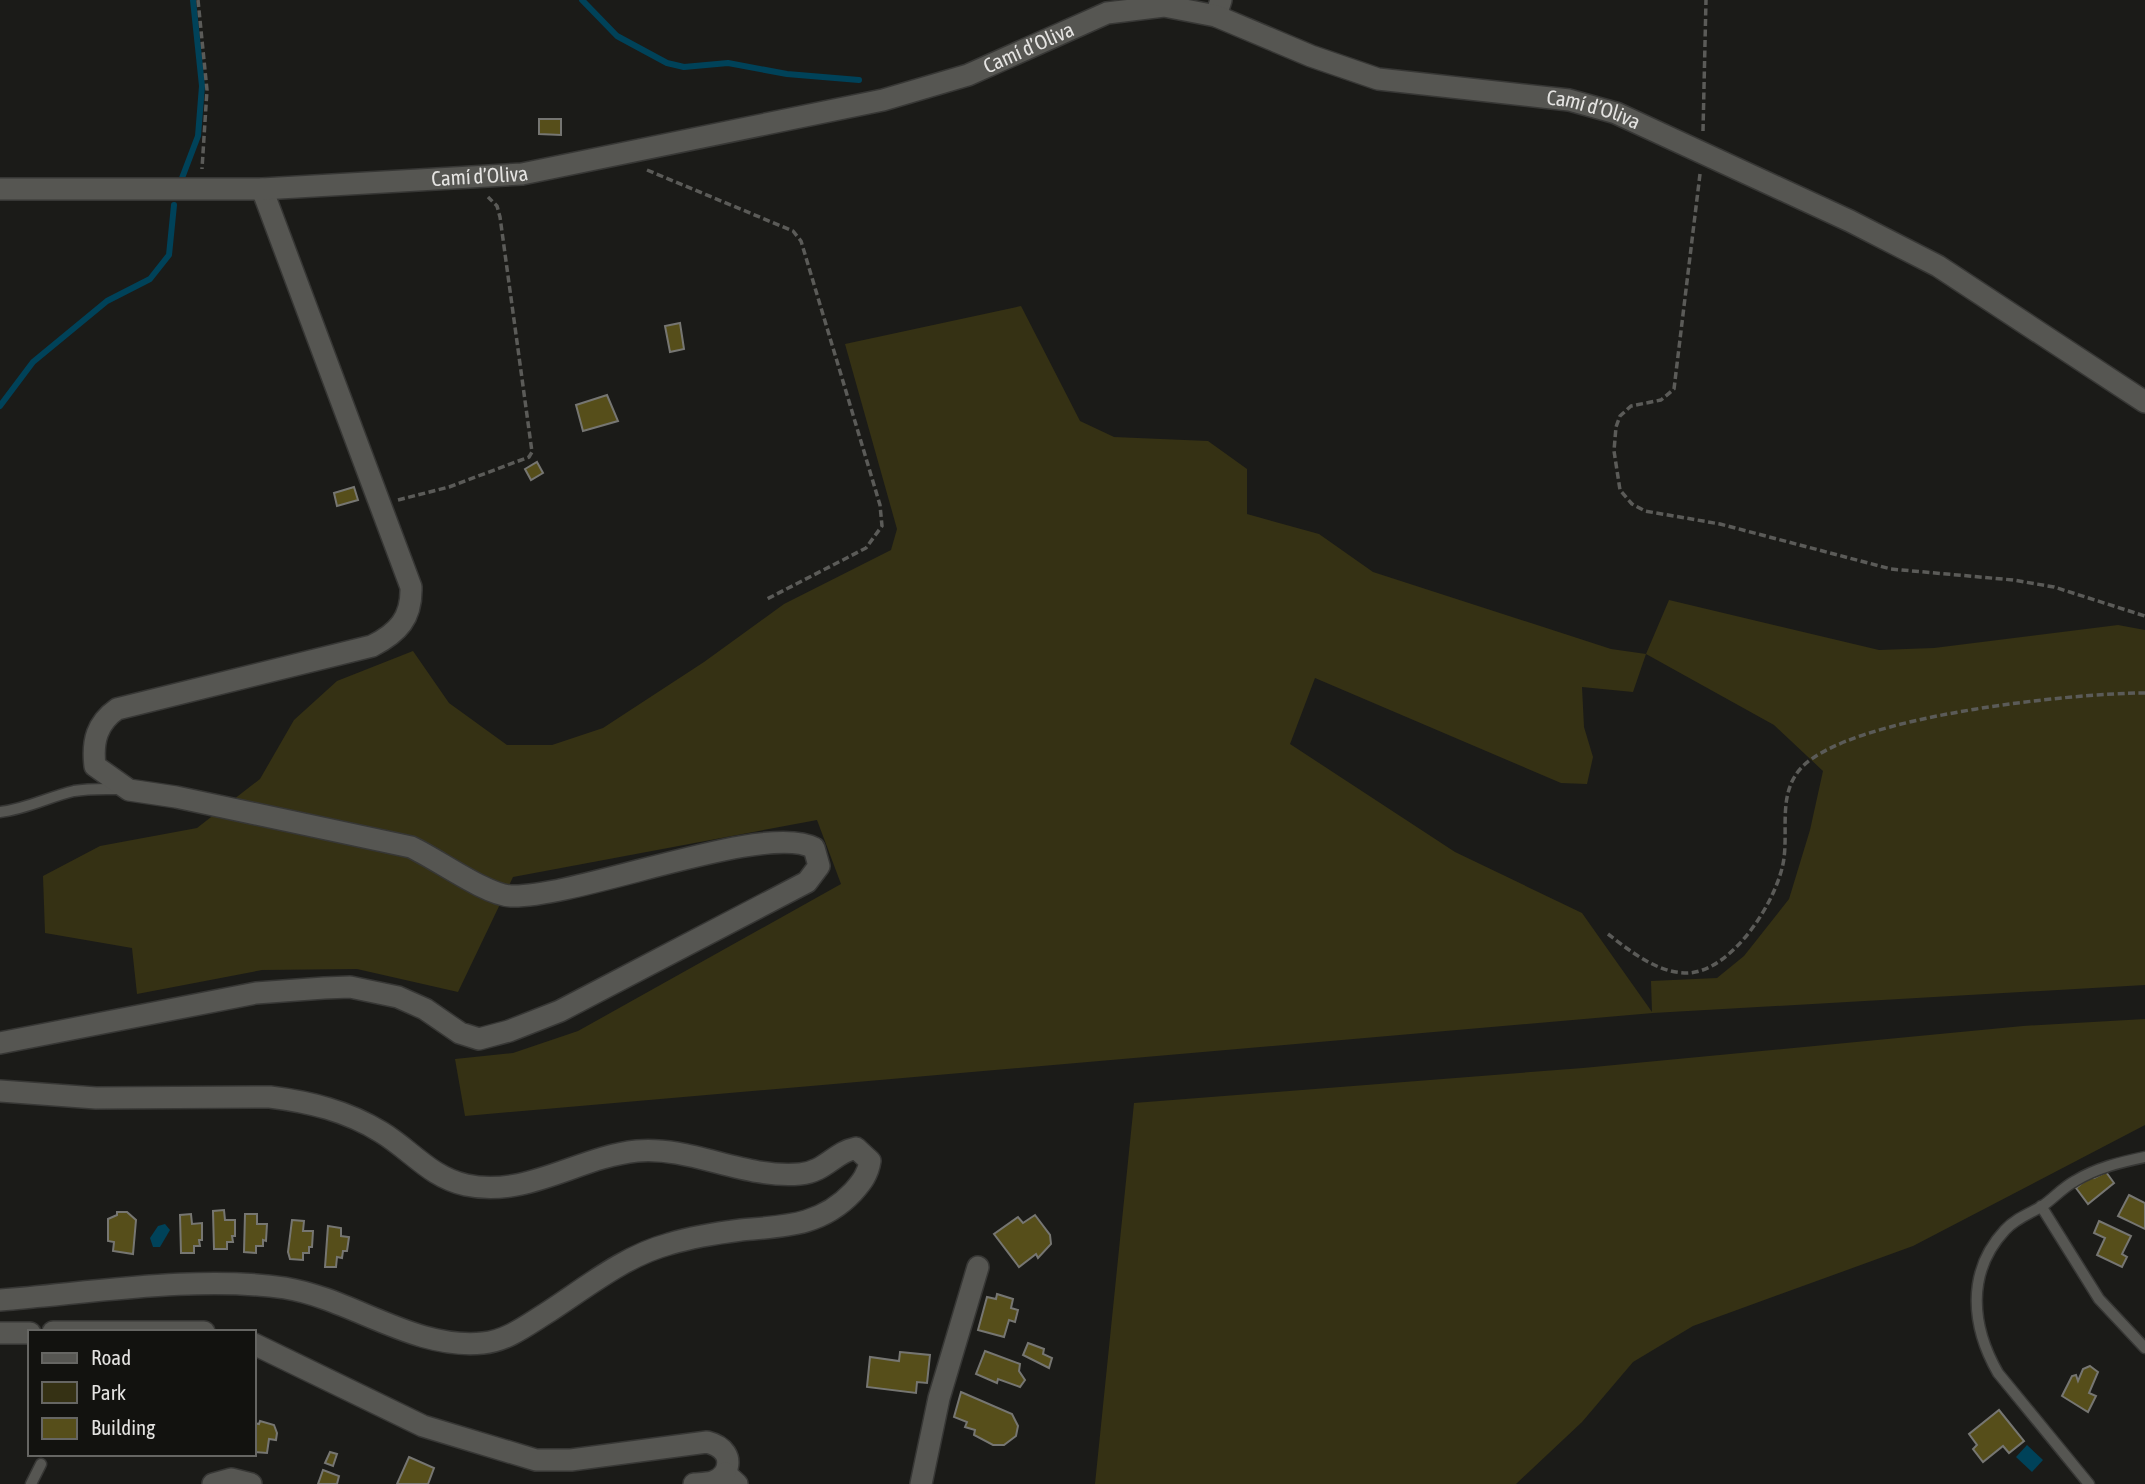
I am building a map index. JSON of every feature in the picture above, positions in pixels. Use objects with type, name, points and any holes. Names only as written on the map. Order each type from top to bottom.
[{"type":"street","name":"Camí d’Oliva","points":[[0,189],[262,189],[522,174],[616,157],[925,89],[1012,57],[1107,13],[1164,6],[1218,8],[1311,56],[1378,79],[1580,103],[1616,113],[1703,152],[1938,266],[2145,401]]},
{"type":"street","points":[[0,1044],[245,995],[350,987],[398,997],[425,1009],[460,1033],[479,1039],[530,1024],[611,986],[807,882],[819,866],[814,848],[791,841],[697,857],[553,890],[508,896],[485,888],[441,861],[411,847],[129,790],[95,766],[93,752],[98,730],[104,718],[117,709],[372,646],[390,637],[401,627],[411,601],[411,587],[262,189]]},
{"type":"street","points":[[0,1091],[96,1098],[270,1097],[298,1100],[362,1121],[383,1133],[430,1171],[478,1187],[502,1188],[542,1180],[615,1155],[636,1152],[658,1151],[772,1174],[818,1171],[846,1150],[856,1148],[870,1161],[869,1172],[860,1184],[826,1215],[808,1223],[698,1237],[657,1248],[623,1265],[504,1338],[482,1344],[423,1335],[319,1296],[257,1285],[182,1286],[0,1300]]},
{"type":"street","points":[[920,1484],[939,1398],[978,1268]]},
{"type":"street","points":[[0,1333],[28,1332]]},
{"type":"street","points":[[256,1345],[394,1414],[500,1451],[554,1461],[707,1443],[718,1445],[724,1451],[731,1479],[712,1484],[694,1484]]},
{"type":"street","points":[[213,1484],[231,1479],[251,1484]]},
{"type":"lane","points":[[0,813],[93,788],[129,790]]},
{"type":"lane","points":[[2089,1484],[1998,1373],[1980,1336],[1975,1293],[1983,1266],[2005,1230],[2057,1193],[2094,1171],[2145,1157]]},
{"type":"lane","points":[[2041,1206],[2099,1299],[2145,1348]]},
{"type":"lane","points":[[31,1484],[41,1464]]},
{"type":"path","points":[[198,0],[207,90],[200,188]]},
{"type":"path","points":[[1706,0],[1703,152],[1674,389],[1661,400],[1631,406],[1620,415],[1616,427],[1615,473],[1620,490],[1632,503],[1645,511],[1720,524],[1891,569],[2040,585],[2145,616]]},
{"type":"path","points":[[616,157],[793,231],[801,241],[883,516],[877,536],[866,548],[767,599]]},
{"type":"path","points":[[380,505],[449,487],[529,457],[532,452],[500,218],[493,201],[488,197],[477,197]]},
{"type":"path","points":[[1608,934],[1639,958],[1686,973],[1701,970],[1725,957],[1750,934],[1772,895],[1784,860],[1789,788],[1802,767],[1861,736],[1908,721],[2113,693],[2145,693]]},
{"type":"green space","points":[[1021,306],[1080,421],[1114,437],[1208,441],[1247,469],[1247,514],[1319,534],[1373,572],[1611,649],[1646,654],[1669,600],[1879,650],[1934,648],[2118,625],[2145,630],[2145,985],[1653,1013],[465,1116],[455,1059],[513,1053],[578,1031],[841,884],[817,820],[513,877],[458,992],[357,969],[262,970],[137,994],[132,948],[45,933],[43,876],[100,846],[197,828],[260,779],[294,720],[337,681],[413,651],[449,703],[507,745],[552,745],[603,728],[704,662],[784,604],[891,550],[897,529],[845,344]],"holes":[[[1646,654],[1774,725],[1823,771],[1810,830],[1789,899],[1744,956],[1717,978],[1651,981],[1652,1012],[1582,913],[1455,852],[1290,744],[1315,678],[1561,783],[1587,784],[1593,757],[1584,727],[1582,687],[1633,692]]]},
{"type":"green space","points":[[2145,1019],[2145,1125],[1913,1246],[1693,1326],[1633,1362],[1582,1422],[1516,1484],[1095,1484],[1134,1103],[1583,1068],[2023,1026]]},
{"type":"water","points":[[165,1224],[170,1230],[160,1247],[153,1247],[150,1238],[158,1226]]},
{"type":"water","points":[[2027,1445],[2043,1460],[2032,1472],[2016,1457]]},
{"type":"building","points":[[539,119],[561,119],[561,135],[539,134]]},
{"type":"building","points":[[680,323],[684,349],[670,352],[665,326]]},
{"type":"building","points":[[607,395],[618,421],[583,431],[576,405]]},
{"type":"building","points":[[537,462],[543,473],[531,480],[525,469]]},
{"type":"building","points":[[354,487],[358,500],[337,506],[334,493]]},
{"type":"building","points":[[2106,1172],[2114,1183],[2088,1204],[2076,1188],[2091,1176],[2094,1178]]},
{"type":"building","points":[[2129,1195],[2145,1203],[2145,1229],[2118,1216]]},
{"type":"building","points":[[224,1210],[225,1220],[235,1220],[235,1236],[232,1236],[233,1242],[227,1242],[227,1249],[214,1249],[213,1211]]},
{"type":"building","points":[[117,1212],[127,1212],[136,1220],[133,1254],[113,1251],[114,1242],[108,1241],[108,1219],[117,1215]]},
{"type":"building","points":[[191,1214],[192,1224],[202,1223],[202,1240],[199,1240],[200,1246],[194,1246],[194,1253],[181,1253],[180,1215]]},
{"type":"building","points":[[245,1214],[257,1214],[257,1224],[267,1224],[266,1241],[263,1240],[263,1246],[256,1246],[256,1253],[244,1252]]},
{"type":"building","points":[[1035,1215],[1050,1235],[1051,1244],[1038,1258],[1036,1254],[1019,1267],[994,1234],[1018,1217],[1023,1223]]},
{"type":"building","points":[[292,1220],[304,1221],[303,1231],[313,1231],[312,1247],[309,1247],[309,1253],[303,1253],[303,1260],[290,1259],[288,1252]]},
{"type":"building","points":[[2099,1221],[2131,1236],[2122,1254],[2127,1257],[2122,1267],[2097,1255],[2105,1238],[2094,1233]]},
{"type":"building","points":[[328,1226],[341,1228],[341,1236],[349,1237],[347,1251],[343,1251],[342,1258],[337,1257],[336,1267],[325,1267]]},
{"type":"building","points":[[997,1294],[1013,1299],[1011,1308],[1018,1310],[1015,1322],[1009,1320],[1004,1337],[978,1330],[987,1297],[996,1299]]},
{"type":"building","points":[[1028,1343],[1044,1349],[1043,1354],[1052,1358],[1049,1368],[1023,1355]]},
{"type":"building","points":[[985,1351],[1020,1364],[1019,1371],[1025,1380],[1020,1387],[998,1379],[997,1383],[976,1374]]},
{"type":"building","points":[[900,1352],[930,1355],[927,1383],[917,1382],[916,1393],[867,1387],[870,1357],[899,1361]]},
{"type":"building","points":[[2090,1366],[2098,1372],[2089,1393],[2096,1396],[2088,1412],[2062,1396],[2072,1376],[2076,1375],[2078,1381],[2083,1369]]},
{"type":"building","points":[[961,1392],[1012,1414],[1018,1426],[1016,1436],[1004,1445],[993,1445],[974,1435],[975,1430],[965,1427],[967,1422],[954,1417]]},
{"type":"building","points":[[1999,1410],[2024,1441],[2009,1453],[2003,1446],[1983,1462],[1973,1449],[1977,1445],[1969,1434]]},
{"type":"building","points":[[260,1421],[274,1425],[277,1433],[276,1440],[269,1439],[267,1453],[256,1452],[256,1423]]},
{"type":"building","points":[[330,1452],[337,1454],[333,1466],[325,1463]]},
{"type":"building","points":[[409,1457],[434,1468],[428,1484],[397,1484]]},
{"type":"building","points":[[323,1470],[339,1476],[337,1484],[318,1484]]},
{"type":"waterway","points":[[182,178],[198,136],[202,86],[193,0]]},
{"type":"waterway","points":[[582,0],[617,36],[667,63],[684,67],[728,63],[787,74],[859,80]]},
{"type":"waterway","points":[[0,406],[33,362],[107,301],[150,279],[169,255],[174,205]]}]
